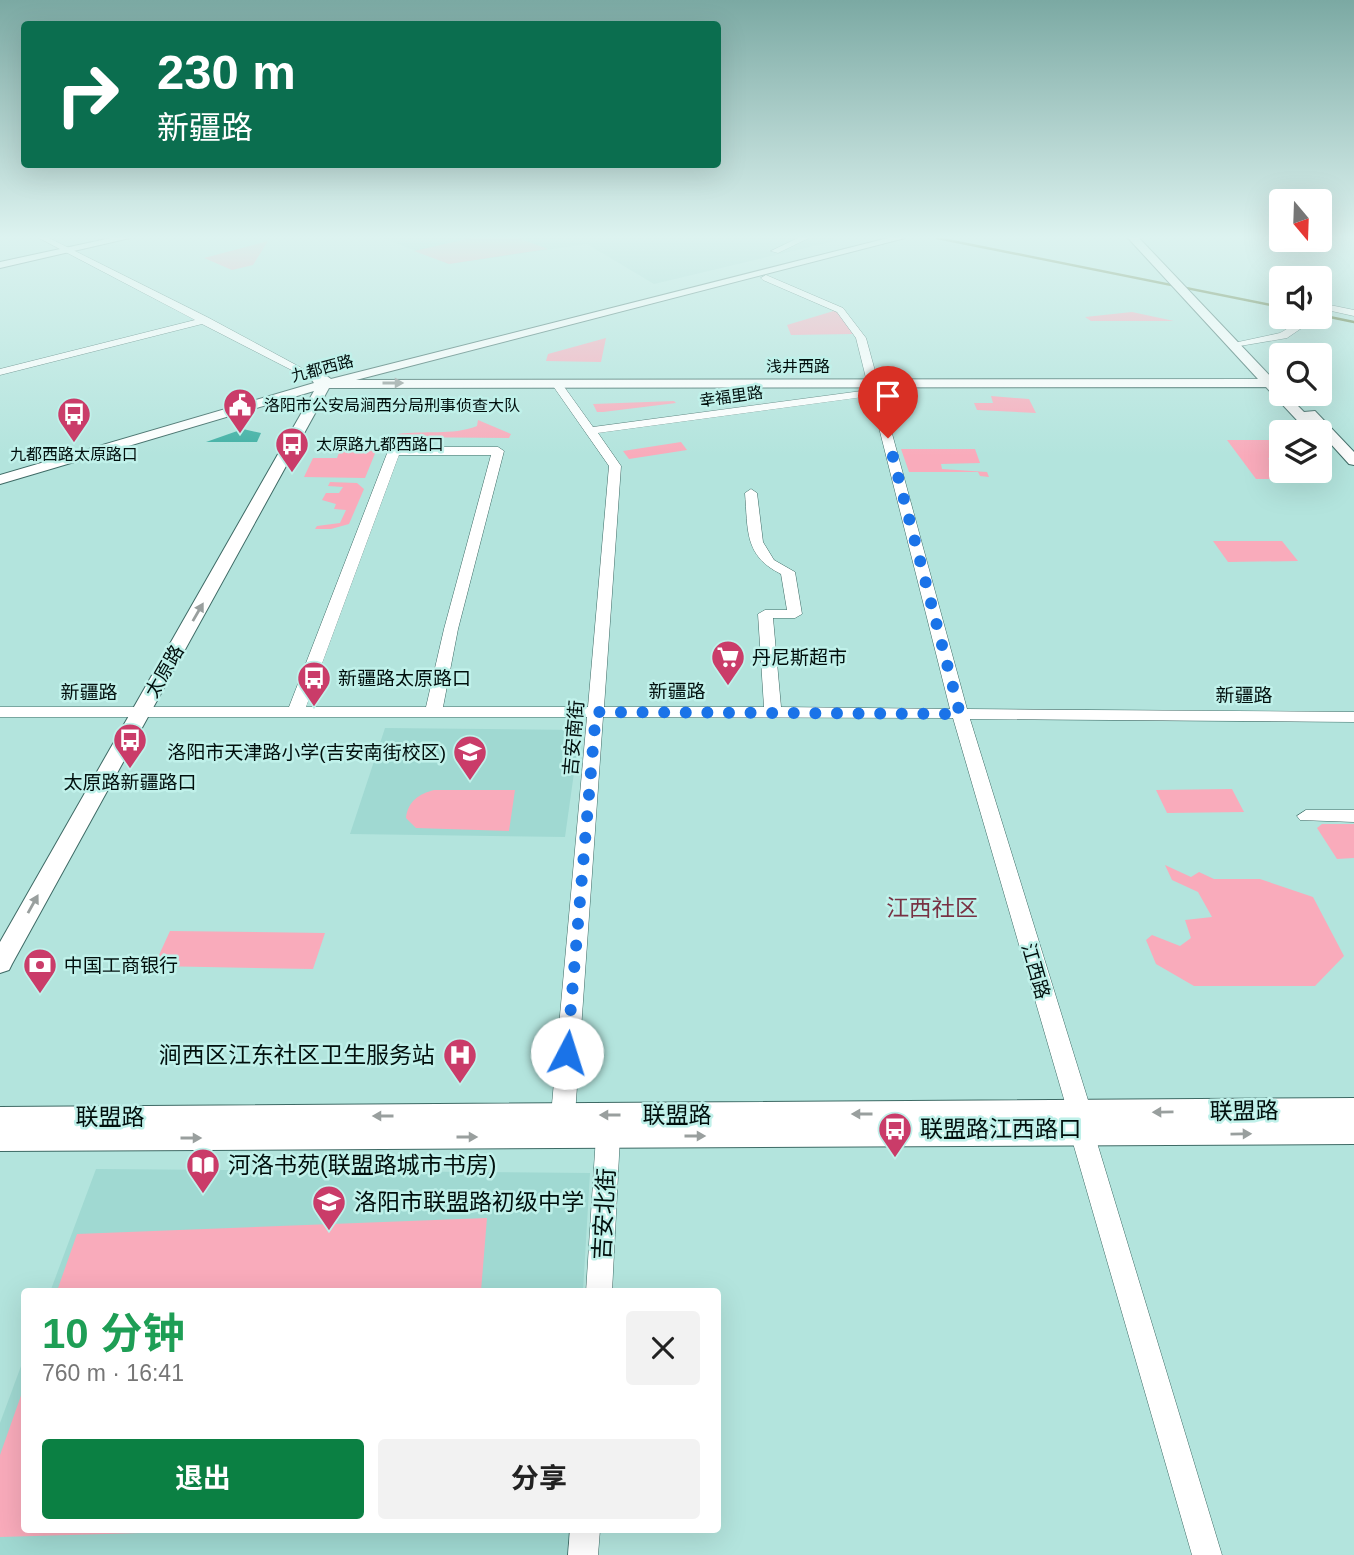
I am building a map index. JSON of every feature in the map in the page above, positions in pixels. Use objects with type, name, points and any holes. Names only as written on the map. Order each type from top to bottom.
[{"type":"main road","name":"九都西路","points":[[0,472],[322,380],[595,311]]},
{"type":"main road","name":"九都西路","points":[[0,480],[322,380],[456,351],[615,311]]},
{"type":"main road","points":[[1207,311],[1269,376]]},
{"type":"main road","name":"浅井西路","points":[[456,351],[449,356],[446,365],[454,371],[491,378],[874,385]]},
{"type":"main road","name":"浅井西路","points":[[322,380],[874,385],[1269,382]]},
{"type":"main road","name":"太原路","points":[[0,964],[322,380]]},
{"type":"main road","points":[[1294,406],[1305,420]]},
{"type":"main road","points":[[1303,406],[1354,461]]},
{"type":"main road","points":[[1332,451],[1354,475]]},
{"type":"main road","name":"联盟路","points":[[0,1139],[608,1136],[1081,1124],[1354,1109]]},
{"type":"main road","name":"联盟路","points":[[0,1118],[563,1115],[1081,1124],[1354,1132]]},
{"type":"street","points":[[188,311],[322,380]]},
{"type":"street","name":"江西路","points":[[840,311],[861,338],[960,714],[1207,1555]]},
{"type":"street","points":[[0,372],[206,320]]},
{"type":"street","points":[[1239,344],[1283,336],[1294,329]]},
{"type":"street","name":"吉安南街","points":[[556,383],[615,466],[563,1115]]},
{"type":"street","name":"幸福里路","points":[[590,431],[874,385]]},
{"type":"street","points":[[295,713],[394,451],[498,451],[451,629],[433,714]]},
{"type":"street","points":[[751,493],[757,541],[769,563],[789,572],[796,614],[765,614],[773,712]]},
{"type":"street","name":"新疆路","points":[[0,712],[773,712],[1354,717]]},
{"type":"street","points":[[1306,816],[1354,816]]},
{"type":"street","name":"吉安北街","points":[[599,1288],[608,1136]]},
{"type":"street","points":[[583,1555],[585,1533]]},
{"type":"shaded area","points":[[837,311],[853,334],[791,335],[787,325]]},
{"type":"shaded area","points":[[1132,312],[1174,321],[1091,321],[1085,317]]},
{"type":"shaded area","points":[[606,338],[601,362],[546,361],[548,354]]},
{"type":"shaded area","points":[[991,396],[1029,399],[1036,413],[977,410],[974,403],[993,403]]},
{"type":"shaded area","points":[[676,403],[603,412],[597,412],[593,404]]},
{"type":"shaded area","points":[[478,420],[511,434],[509,438],[395,437],[398,434],[467,429],[477,426]]},
{"type":"shaded area","points":[[1227,440],[1269,440],[1269,479],[1256,479]]},
{"type":"shaded area","points":[[681,442],[687,450],[629,459],[623,451]]},
{"type":"shaded area","points":[[901,449],[975,449],[980,463],[941,464],[942,469],[987,472],[989,477],[980,476],[978,472],[909,472]]},
{"type":"shaded area","points":[[340,450],[376,451],[365,478],[304,477],[313,458],[337,458]]},
{"type":"shaded area","points":[[330,482],[357,483],[364,489],[349,524],[331,529],[315,529],[317,526],[340,523],[346,510],[334,509],[336,504],[322,500],[326,493],[339,493],[343,487],[328,486]]},
{"type":"shaded area","points":[[1213,541],[1282,541],[1298,561],[1228,562]]},
{"type":"shaded area","name":"洛阳市天津路小学(吉安南街校区)","points":[[385,728],[580,730],[565,837],[350,834]]},
{"type":"shaded area","points":[[1232,789],[1244,812],[1167,813],[1156,790]]},
{"type":"shaded area","points":[[434,790],[515,790],[509,831],[416,828],[406,818],[409,807],[419,796]]},
{"type":"shaded area","points":[[1322,824],[1354,824],[1354,858],[1337,859],[1317,828]]},
{"type":"shaded area","points":[[1165,865],[1191,877],[1199,872],[1214,879],[1260,879],[1313,897],[1344,956],[1315,986],[1194,986],[1156,964],[1146,940],[1152,935],[1180,946],[1191,938],[1185,920],[1212,917],[1198,892],[1172,880]]},
{"type":"shaded area","points":[[170,931],[325,933],[313,969],[154,966]]},
{"type":"shaded area","name":"洛阳市联盟路初级中学","points":[[96,1169],[590,1173],[583,1288],[51,1288]]},
{"type":"shaded area","points":[[487,1218],[481,1288],[58,1288],[77,1234]]},
{"type":"shaded area","points":[[21,1366],[21,1533],[570,1533],[569,1555],[0,1555],[0,1423]]},
{"type":"shaded area","points":[[21,1396],[21,1533],[141,1533],[0,1537],[0,1455]]},
{"type":"building","name":"洛阳市公安局涧西分局刑事侦查大队","points":[[243,429],[261,433],[257,442],[206,442]]},
{"type":"waterway","points":[[1332,317],[1354,322]]},
{"type":"place","name":"洛阳市公安局涧西分局刑事侦查大队","points":[[240,435]]},
{"type":"place","name":"九都西路太原路口","points":[[74,444]]},
{"type":"place","name":"太原路九都西路口","points":[[292,474]]},
{"type":"place","name":"丹尼斯超市","points":[[728,687]]},
{"type":"place","name":"新疆路太原路口","points":[[314,708]]},
{"type":"place","name":"太原路新疆路口","points":[[130,770]]},
{"type":"place","name":"洛阳市天津路小学(吉安南街校区)","points":[[470,782]]},
{"type":"place","name":"中国工商银行","points":[[40,995]]},
{"type":"place","name":"涧西区江东社区卫生服务站","points":[[460,1085]]},
{"type":"place","name":"联盟路江西路口","points":[[895,1159]]},
{"type":"place","name":"河洛书苑(联盟路城市书房)","points":[[203,1195]]},
{"type":"place","name":"洛阳市联盟路初级中学","points":[[329,1232]]},
{"type":"district","name":"江西社区","points":[[932,908]]},
{"type":"route","points":[[567,1053],[596,712],[960,714],[888,438]]}]
